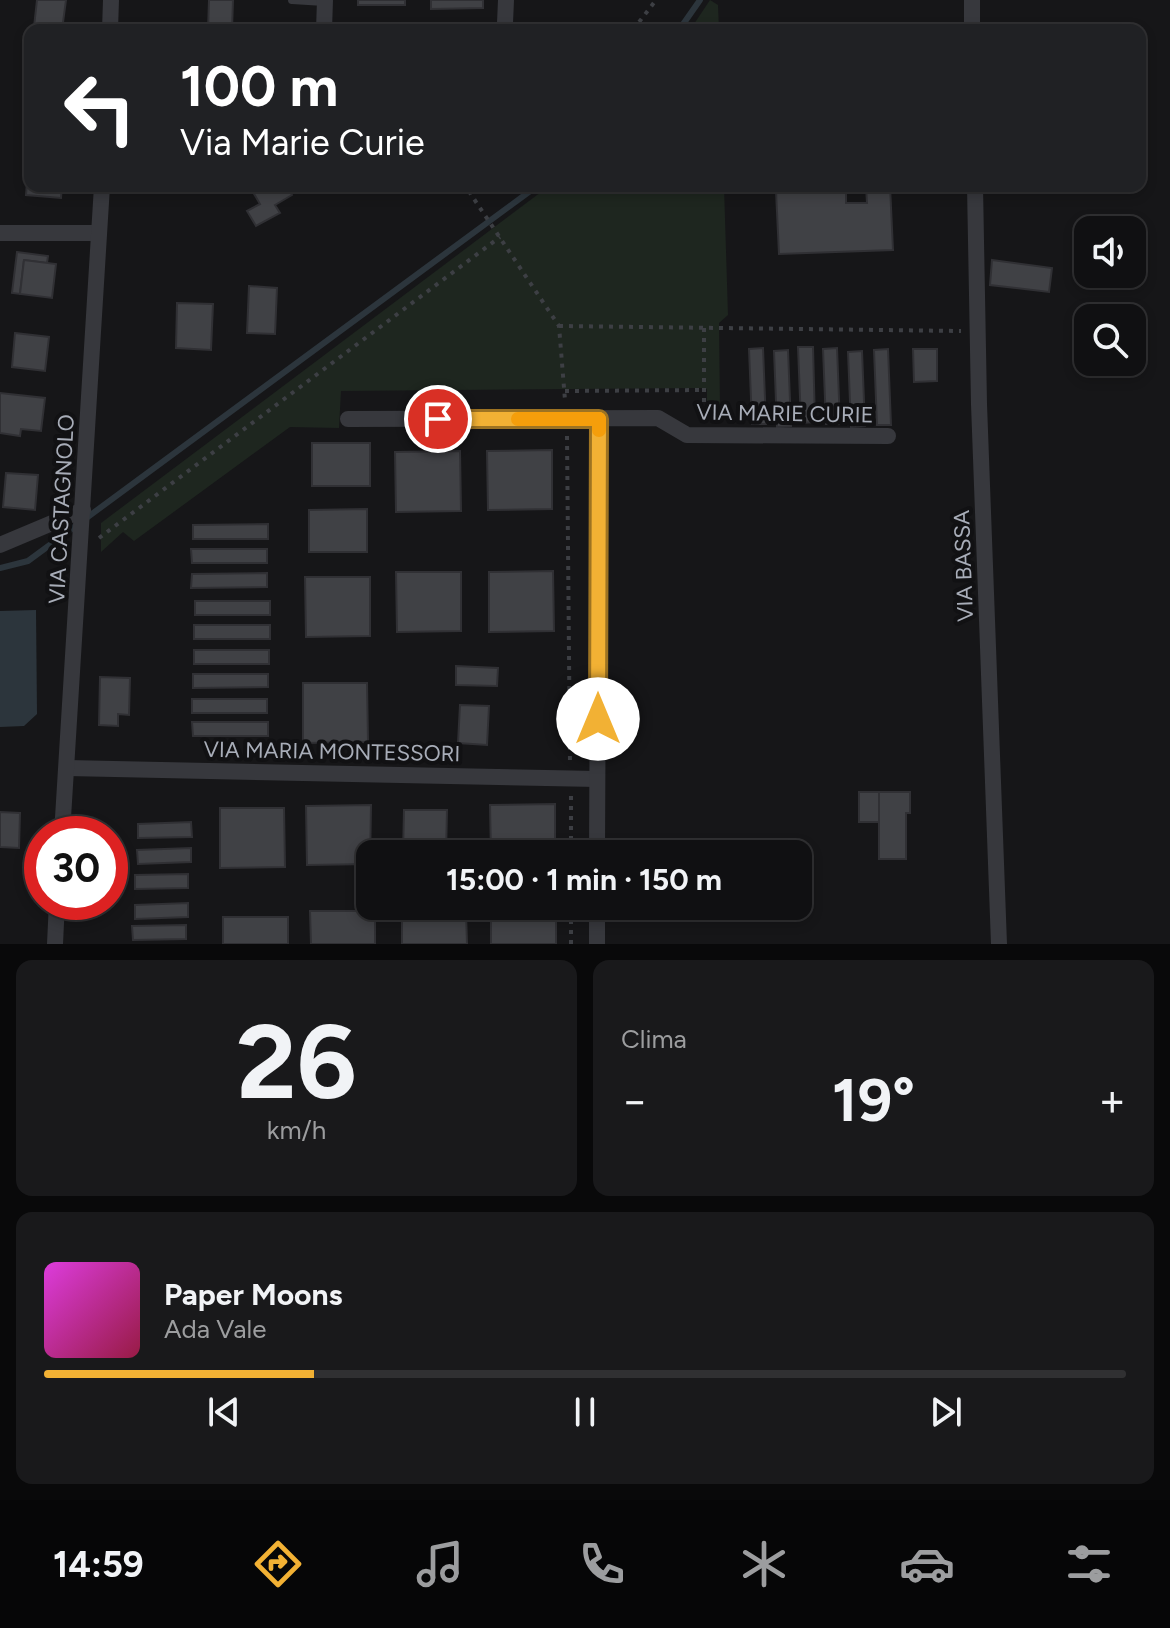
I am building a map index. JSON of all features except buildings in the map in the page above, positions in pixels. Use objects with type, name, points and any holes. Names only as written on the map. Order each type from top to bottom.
[{"type":"street","points":[[110,24],[111,0]]},
{"type":"street","points":[[505,23],[506,0]]},
{"type":"street","points":[[972,0],[972,24]]},
{"type":"street","points":[[324,24],[325,1]]},
{"type":"street","name":"VIA CASTAGNOLO","points":[[63,816],[102,192]]},
{"type":"street","name":"VIA BASSA","points":[[975,192],[999,944]]},
{"type":"street","points":[[0,233],[99,233]]},
{"type":"street","name":"VIA MARIE CURIE","points":[[348,419],[658,418],[687,435],[888,436]]},
{"type":"street","points":[[597,840],[599,419]]},
{"type":"street","points":[[0,545],[83,511]]},
{"type":"street","name":"VIA MARIA MONTESSORI","points":[[67,768],[597,779]]},
{"type":"street","points":[[55,944],[56,920]]},
{"type":"street","points":[[597,920],[597,944]]},
{"type":"lane","points":[[292,0],[325,1]]},
{"type":"path","points":[[638,24],[656,0]]},
{"type":"path","points":[[471,192],[559,326],[567,419],[571,840]]},
{"type":"path","points":[[82,544],[500,237]]},
{"type":"path","points":[[559,326],[978,331]]},
{"type":"path","points":[[704,328],[705,435]]},
{"type":"path","points":[[565,391],[704,390]]},
{"type":"path","points":[[571,920],[571,944]]},
{"type":"shaded area","points":[[710,0],[718,5],[719,24],[694,24]]},
{"type":"shaded area","points":[[541,192],[724,192],[728,315],[719,323],[720,409],[707,408],[707,389],[701,388],[341,391],[339,428],[290,427],[134,541],[123,532],[101,552],[101,523]]},
{"type":"shaded area","points":[[36,610],[37,714],[24,726],[0,727],[0,611]]},
{"type":"waterway","points":[[683,24],[700,0]]},
{"type":"waterway","points":[[0,568],[28,561],[529,192]]},
{"type":"slow traffic","points":[[518,419],[599,419],[599,430]]},
{"type":"route","points":[[438,419],[599,419],[598,719]]}]
